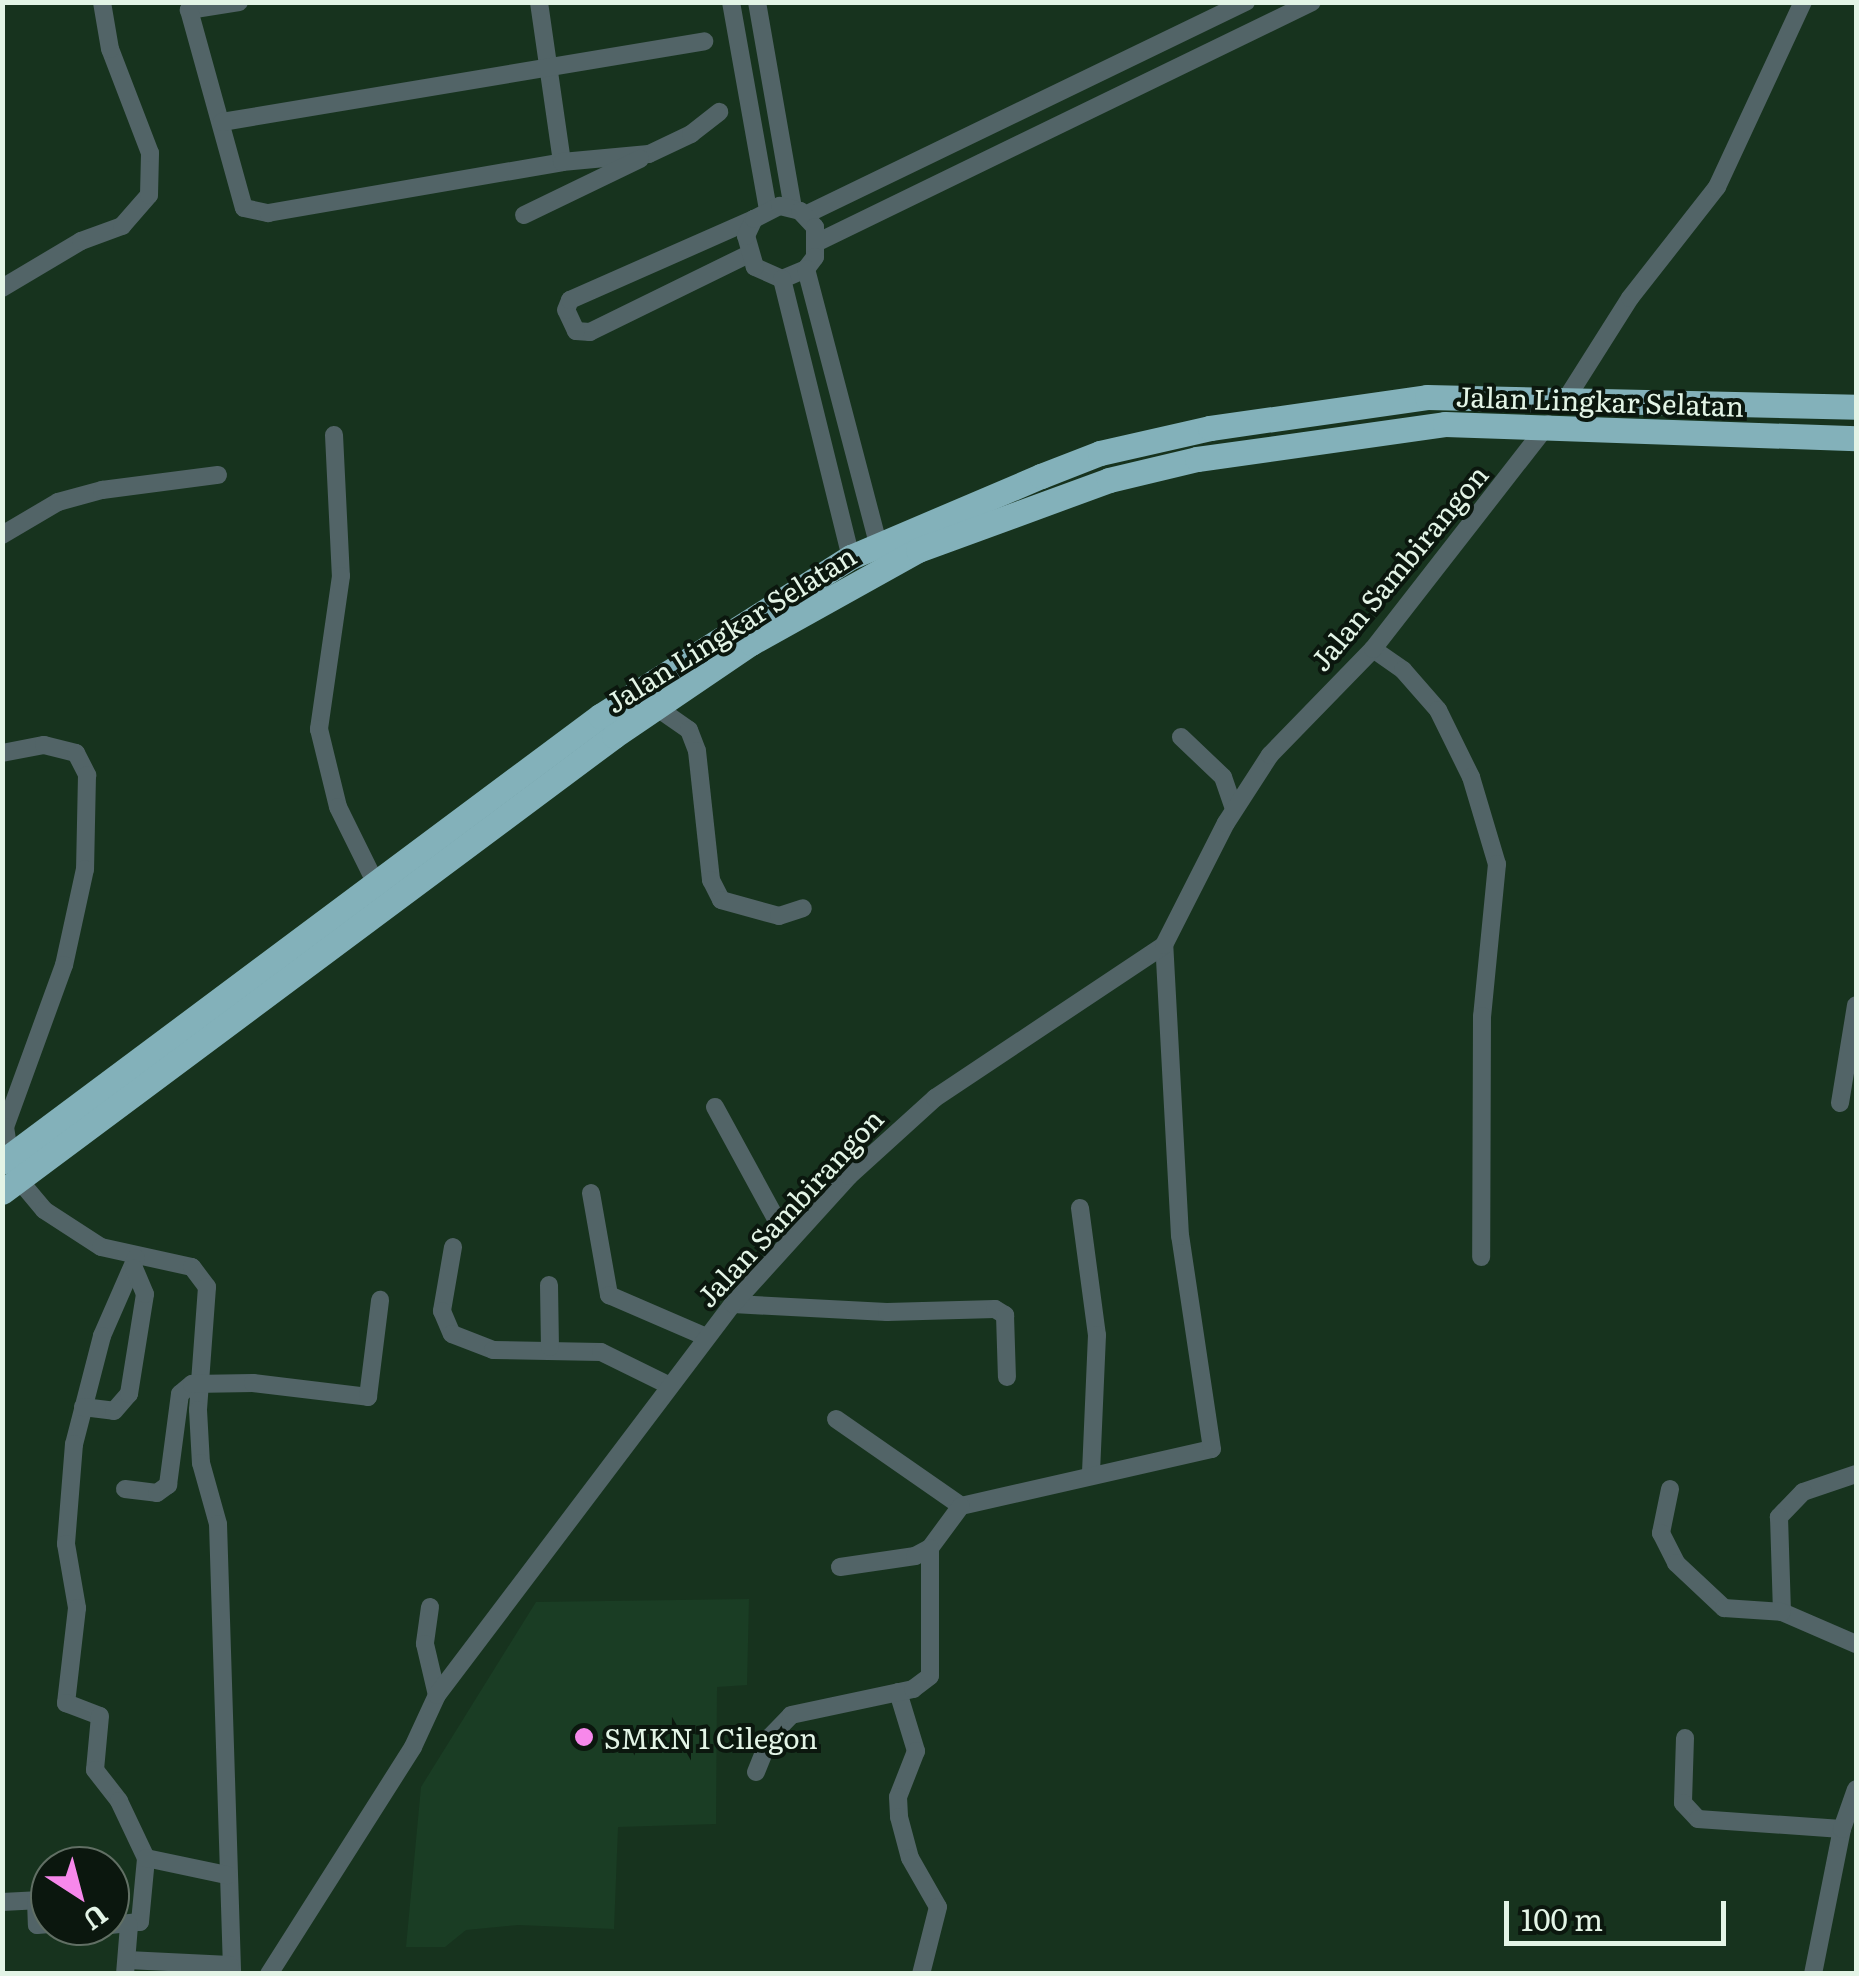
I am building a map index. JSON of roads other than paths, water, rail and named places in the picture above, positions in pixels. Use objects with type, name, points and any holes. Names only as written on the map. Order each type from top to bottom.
[{"type":"highway","name":"Jalan Lingkar Selatan","points":[[8,1173],[607,726],[656,706],[859,580],[1046,487],[1100,454],[1210,428],[1427,397],[1568,396],[1856,406]]},
{"type":"highway","points":[[1742,434],[1746,403]]},
{"type":"highway","name":"Jalan Lingkar Selatan","points":[[8,1173],[374,880],[850,558],[878,543],[1046,487],[1197,459],[1445,424],[1548,424],[1856,438]]},
{"type":"street","points":[[2,288],[81,241],[122,226],[149,195],[150,153],[110,49],[102,2]]},
{"type":"street","points":[[238,2],[187,6],[240,198],[251,212],[562,162],[650,154]]},
{"type":"street","points":[[539,2],[562,162]]},
{"type":"street","points":[[730,2],[761,214],[746,236],[747,255],[767,276],[782,279],[806,270]]},
{"type":"street","points":[[757,2],[799,211],[818,242]]},
{"type":"street","points":[[747,255],[590,332],[576,331],[566,310],[570,300],[761,214],[799,211],[1246,2]]},
{"type":"street","points":[[878,543],[806,270],[818,242],[1312,2]]},
{"type":"street","points":[[1568,396],[1630,298],[1717,187],[1803,2]]},
{"type":"street","points":[[222,122],[704,41]]},
{"type":"street","points":[[524,215],[650,154],[718,112]]},
{"type":"street","points":[[782,279],[850,558]]},
{"type":"street","name":"Jalan Sambirangon","points":[[269,1974],[413,1747],[437,1695],[666,1384],[788,1241],[935,1098],[1164,944],[1234,809],[1270,755],[1373,649],[1548,424]]},
{"type":"street","points":[[334,435],[342,576],[318,729],[338,806],[374,880]]},
{"type":"street","points":[[2,535],[73,498],[218,474]]},
{"type":"street","points":[[834,490],[862,483]]},
{"type":"street","points":[[1373,649],[1404,670],[1438,710],[1472,776],[1497,864],[1482,1016],[1482,1256]]},
{"type":"street","points":[[656,706],[689,730],[698,751],[711,880],[721,900],[779,916],[804,908]]},
{"type":"street","points":[[1182,737],[1216,767],[1234,809]]},
{"type":"street","points":[[2,753],[44,746],[76,753],[87,775],[85,869],[64,965],[5,1126],[8,1173],[62,1224],[135,1263],[192,1267],[204,1280],[201,1463],[216,1506],[219,1543],[231,1969],[126,1967]]},
{"type":"street","points":[[840,1567],[892,1562],[930,1548],[961,1506],[1091,1472],[1212,1448],[1180,1236],[1164,944]]},
{"type":"street","points":[[1840,1104],[1856,1005]]},
{"type":"street","points":[[715,1106],[788,1241]]},
{"type":"street","points":[[591,1193],[609,1295],[706,1337]]},
{"type":"street","points":[[1080,1208],[1096,1335],[1091,1472]]},
{"type":"street","points":[[453,1247],[442,1310],[452,1334],[493,1350],[550,1347],[601,1352],[666,1384]]},
{"type":"street","points":[[130,1922],[140,1920],[146,1858],[119,1801],[95,1770],[100,1716],[66,1703],[77,1608],[66,1510],[82,1407],[102,1336],[135,1263]]},
{"type":"street","points":[[82,1407],[114,1410],[128,1394],[146,1294],[135,1263]]},
{"type":"street","points":[[549,1285],[550,1347]]},
{"type":"street","points":[[125,1489],[157,1492],[168,1485],[180,1394],[204,1382],[366,1398],[380,1300]]},
{"type":"street","points":[[733,1304],[1001,1311],[1007,1377]]},
{"type":"street","points":[[836,1419],[961,1506]]},
{"type":"street","points":[[1782,1612],[1780,1508],[1802,1492],[1856,1474]]},
{"type":"street","points":[[1670,1489],[1661,1532],[1676,1564],[1724,1608],[1782,1612],[1856,1644]]},
{"type":"street","points":[[756,1772],[770,1736],[791,1715],[898,1692],[923,1682],[932,1668],[930,1548]]},
{"type":"street","points":[[430,1607],[425,1644],[437,1695]]},
{"type":"street","points":[[898,1692],[916,1751],[898,1798],[899,1817],[910,1858],[938,1908],[921,1974]]},
{"type":"street","points":[[1685,1738],[1683,1803],[1698,1819],[1842,1829]]},
{"type":"street","points":[[1814,1974],[1842,1829],[1856,1789]]},
{"type":"street","points":[[146,1858],[227,1874]]},
{"type":"street","points":[[2,1902],[30,1900]]},
{"type":"place","name":"SMKN 1 Cilegon","points":[[584,1737]]}]
